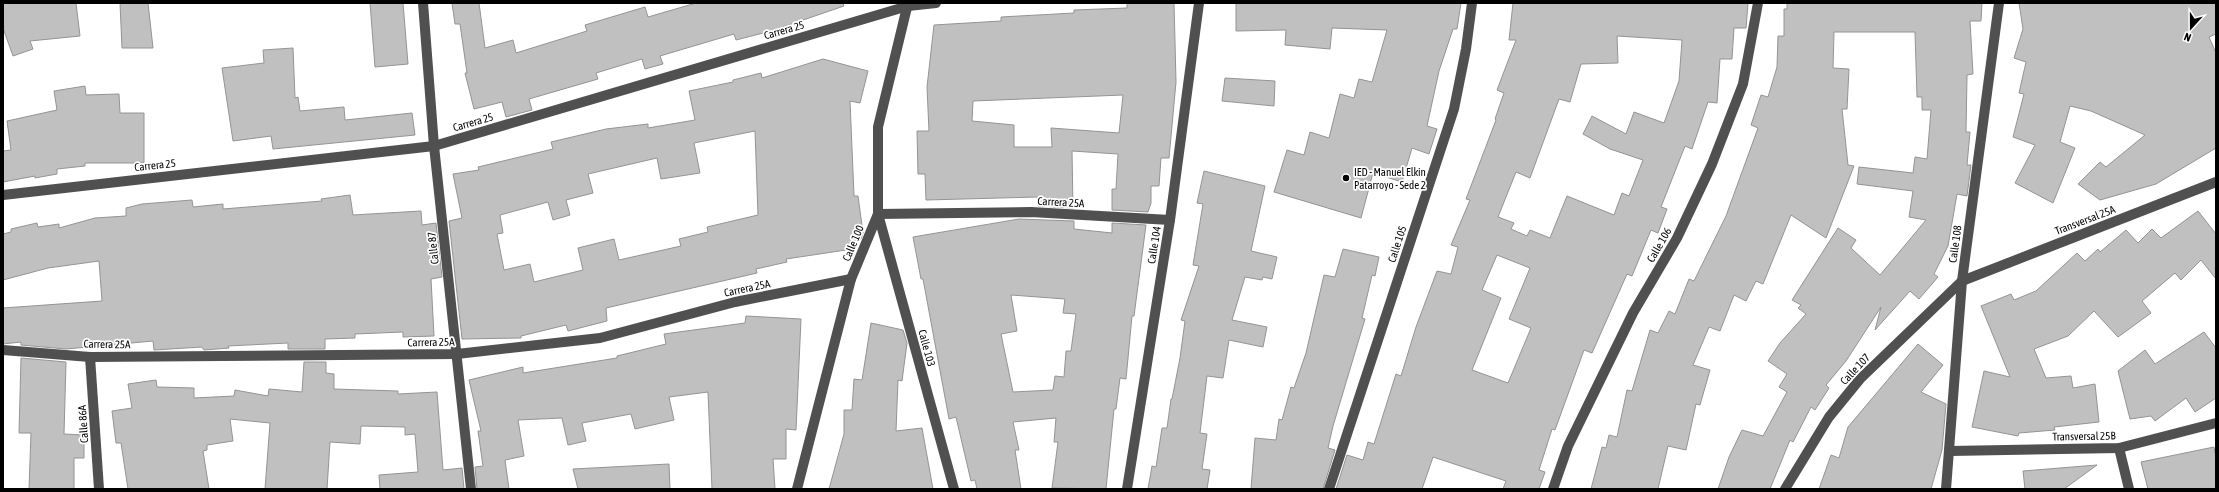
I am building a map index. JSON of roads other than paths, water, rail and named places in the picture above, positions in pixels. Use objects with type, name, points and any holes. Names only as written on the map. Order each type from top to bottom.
[{"type":"street","name":"Calle 87","points":[[423,3],[434,146],[471,489]]},
{"type":"street","name":"Carrera 25","points":[[3,194],[434,146],[908,5],[936,3]]},
{"type":"street","name":"Calle 104","points":[[1126,489],[1170,220],[1199,3]]},
{"type":"street","name":"Calle 105","points":[[1329,489],[1454,109],[1466,49],[1472,3]]},
{"type":"street","name":"Calle 106","points":[[1553,489],[1568,446],[1633,313],[1677,238],[1712,164],[1743,84],[1758,3]]},
{"type":"street","name":"Calle 108","points":[[1946,489],[1962,281],[1999,3]]},
{"type":"street","name":"Calle 100","points":[[797,489],[851,279],[878,214],[878,127],[908,5]]},
{"type":"street","name":"Transversal 25A","points":[[1962,281],[2216,182]]},
{"type":"street","name":"Carrera 25A","points":[[878,214],[1031,212],[1170,220]]},
{"type":"street","name":"Calle 103","points":[[878,214],[954,489]]},
{"type":"street","name":"Carrera 25A","points":[[3,350],[90,357],[457,354],[600,338],[735,302],[851,279]]},
{"type":"street","name":"Calle 107","points":[[1785,489],[1829,417],[1860,379],[1962,281]]},
{"type":"street","name":"Calle 86A","points":[[90,357],[99,489]]},
{"type":"street","name":"Transversal 25B","points":[[1950,451],[2119,448],[2216,423]]},
{"type":"street","points":[[2119,448],[2129,489]]},
{"type":"place","name":"IED - Manuel Elkin Patarroyo - Sede 2","points":[[1346,178]]}]
